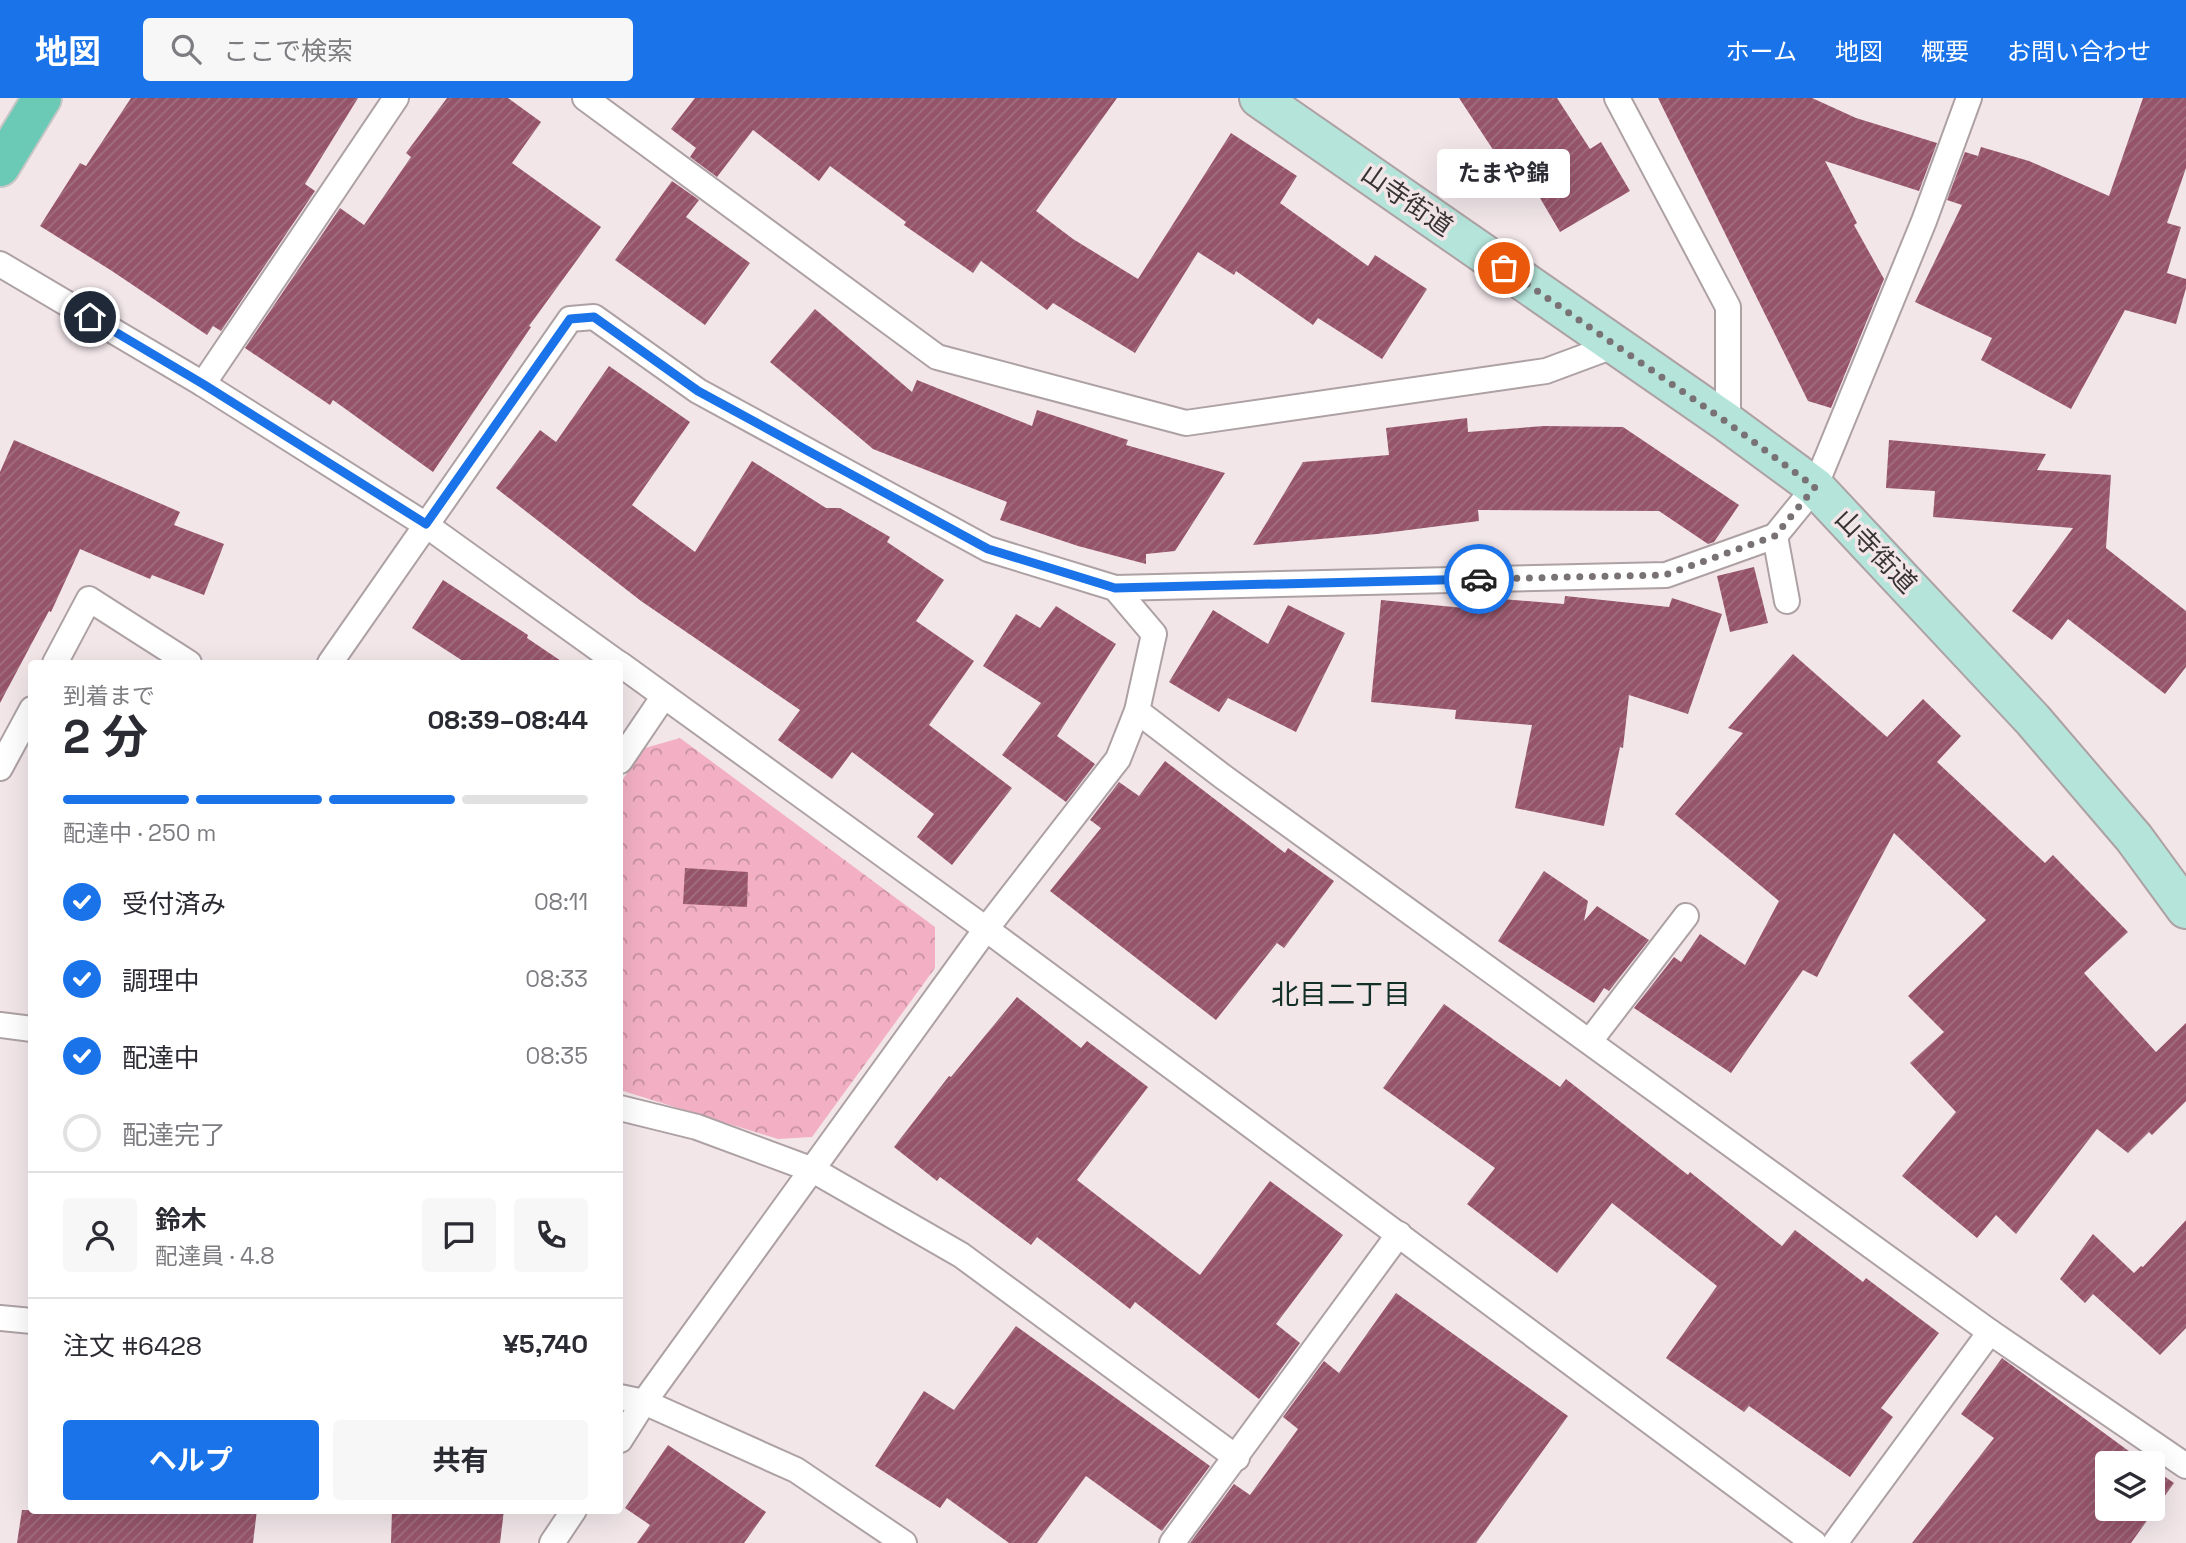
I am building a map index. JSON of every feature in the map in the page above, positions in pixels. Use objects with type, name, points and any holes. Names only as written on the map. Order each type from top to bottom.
[{"type":"main road","points":[[0,167],[42,98]]},
{"type":"main road","name":"山寺街道","points":[[1259,98],[1728,423],[1815,487],[2041,730],[2134,838],[2186,909]]},
{"type":"lane","points":[[203,384],[396,98]]},
{"type":"lane","points":[[585,98],[937,357],[1186,423],[1546,371],[1616,345]]},
{"type":"lane","points":[[1617,98],[1728,307],[1728,423]]},
{"type":"lane","points":[[332,660],[570,319],[594,317],[698,391],[988,549],[1115,588],[1665,575],[1775,536],[1815,487],[1924,221],[1969,98]]},
{"type":"lane","points":[[0,264],[203,384],[426,524],[613,660]]},
{"type":"lane","points":[[1775,536],[1787,601]]},
{"type":"lane","points":[[623,1435],[644,1402],[986,929],[1118,759],[1138,711],[1154,634],[1115,588]]},
{"type":"lane","points":[[57,660],[89,599],[183,660]]},
{"type":"lane","points":[[623,667],[986,929],[1814,1543]]},
{"type":"lane","points":[[623,757],[664,696]]},
{"type":"lane","points":[[1138,711],[1222,776],[1990,1332],[2186,1466]]},
{"type":"lane","points":[[0,768],[28,716]]},
{"type":"lane","points":[[1590,1041],[1686,916]]},
{"type":"lane","points":[[0,1025],[28,1028]]},
{"type":"lane","points":[[623,1109],[697,1127],[813,1170],[961,1255],[1237,1458]]},
{"type":"lane","points":[[1172,1543],[1399,1234]]},
{"type":"lane","points":[[0,1318],[28,1321]]},
{"type":"lane","points":[[1835,1543],[1990,1332]]},
{"type":"lane","points":[[623,1398],[644,1402],[796,1470],[904,1543]]},
{"type":"lane","points":[[552,1543],[571,1514]]},
{"type":"green space","points":[[680,738],[935,927],[935,968],[812,1137],[778,1139],[623,1091],[623,779],[645,748]]},
{"type":"building","points":[[131,98],[358,98],[305,184],[315,191],[221,331],[213,326],[207,335],[40,226],[80,163],[86,166]]},
{"type":"building","points":[[447,98],[508,98],[541,122],[512,163],[601,227],[529,326],[531,327],[433,472],[333,400],[330,405],[245,348],[340,208],[364,225],[411,157],[406,153]]},
{"type":"building","points":[[695,98],[1117,98],[1036,211],[1073,239],[1138,279],[1231,133],[1297,176],[1280,203],[1368,266],[1375,255],[1427,289],[1382,359],[1318,318],[1313,325],[1236,271],[1234,275],[1198,252],[1135,353],[1053,303],[1047,310],[981,261],[973,273],[904,225],[906,222],[830,166],[819,181],[753,130],[717,177],[690,157],[696,148],[671,129]]},
{"type":"building","points":[[1459,98],[1557,98],[1590,149],[1601,142],[1630,191],[1560,232],[1523,169],[1511,177]]},
{"type":"building","points":[[1658,98],[1812,98],[1856,118],[1937,143],[1919,191],[1825,161],[1857,223],[1854,225],[1884,279],[1831,408],[1808,401]]},
{"type":"building","points":[[2143,98],[2186,98],[2186,168],[2167,223],[2181,227],[2167,273],[2186,279],[2186,288],[2176,324],[2125,310],[2071,409],[1981,360],[1992,338],[1915,302],[1962,205],[1947,200],[1965,152],[1978,156],[1981,147],[2029,161],[2109,196]]},
{"type":"building","points":[[672,181],[699,200],[686,217],[750,263],[705,325],[615,260]]},
{"type":"building","points":[[815,309],[912,392],[917,380],[1032,426],[1037,410],[1128,440],[1126,445],[1225,473],[1175,551],[1146,554],[1146,564],[1078,546],[1000,520],[1007,502],[873,449],[770,362]]},
{"type":"building","points":[[609,366],[690,422],[632,505],[695,552],[752,461],[826,508],[840,508],[890,537],[887,542],[944,580],[916,621],[974,661],[929,725],[1012,788],[952,865],[917,837],[934,814],[852,752],[832,779],[778,740],[800,710],[641,601],[496,488],[540,430],[556,442]]},
{"type":"building","points":[[1467,418],[1468,432],[1544,426],[1623,427],[1739,505],[1714,542],[1708,544],[1659,511],[1478,510],[1479,521],[1377,534],[1253,545],[1303,462],[1389,455],[1386,428]]},
{"type":"building","points":[[14,440],[180,512],[174,525],[224,544],[204,595],[152,575],[150,579],[80,549],[51,612],[49,611],[0,703],[0,472]]},
{"type":"building","points":[[1889,440],[2046,454],[2037,470],[2111,475],[2106,548],[2186,611],[2186,667],[2165,694],[2068,619],[2052,640],[2012,611],[2073,528],[1933,517],[1935,491],[1886,488]]},
{"type":"building","points":[[1754,567],[1768,623],[1730,632],[1717,576]]},
{"type":"building","points":[[443,580],[528,635],[527,638],[560,660],[461,660],[412,628]]},
{"type":"building","points":[[1465,596],[1564,604],[1565,596],[1669,607],[1672,598],[1722,614],[1688,714],[1629,695],[1623,748],[1620,747],[1604,826],[1515,808],[1532,725],[1455,719],[1456,710],[1371,702],[1381,600],[1464,608]]},
{"type":"building","points":[[1288,605],[1345,633],[1296,732],[1228,698],[1219,712],[1169,682],[1213,610],[1268,644]]},
{"type":"building","points":[[1056,606],[1116,644],[1057,736],[1095,764],[1066,802],[1002,755],[1041,703],[983,666],[1016,614],[1040,628]]},
{"type":"building","points":[[1793,654],[1887,737],[1923,699],[1961,736],[1937,762],[2045,863],[2053,855],[2128,932],[2084,973],[2156,1052],[2186,1023],[2186,1101],[2152,1135],[2149,1132],[2128,1153],[2097,1129],[2016,1234],[1996,1215],[1977,1238],[1902,1176],[1956,1112],[1910,1063],[1944,1032],[1908,996],[1986,920],[1894,833],[1817,977],[1803,970],[1731,1073],[1634,1008],[1674,957],[1681,962],[1700,934],[1745,965],[1779,901],[1675,814],[1743,733],[1728,728]]},
{"type":"building","points":[[1165,761],[1285,853],[1288,848],[1334,881],[1284,948],[1277,943],[1216,1020],[1050,891],[1101,828],[1090,820],[1119,782],[1139,796]]},
{"type":"building","points":[[685,868],[748,872],[747,907],[683,904]]},
{"type":"building","points":[[1544,871],[1588,901],[1584,921],[1597,906],[1649,940],[1609,991],[1604,988],[1594,1003],[1498,941]]},
{"type":"building","points":[[1017,997],[1081,1048],[1087,1041],[1148,1087],[1077,1180],[1200,1275],[1270,1181],[1343,1235],[1276,1324],[1300,1343],[1259,1399],[1135,1302],[1130,1309],[1037,1237],[1031,1245],[940,1177],[937,1181],[894,1147],[949,1076],[951,1077]]},
{"type":"building","points":[[1444,1004],[1560,1087],[1566,1079],[1688,1175],[1690,1172],[1782,1246],[1795,1230],[1863,1282],[1866,1278],[1939,1333],[1881,1408],[1893,1417],[1850,1477],[1749,1406],[1744,1412],[1666,1358],[1717,1286],[1612,1203],[1557,1273],[1467,1204],[1495,1168],[1383,1088]]},
{"type":"building","points":[[2186,1220],[2186,1328],[2160,1355],[2093,1294],[2085,1303],[2060,1279],[2093,1234],[2134,1273],[2143,1267]]},
{"type":"building","points":[[1396,1293],[1568,1416],[1476,1543],[1190,1543],[1234,1484],[1250,1495],[1298,1429],[1283,1417],[1324,1361],[1339,1373]]},
{"type":"building","points":[[1016,1326],[1210,1466],[1162,1531],[1086,1476],[1037,1543],[1009,1543],[947,1498],[940,1508],[875,1466],[924,1391],[954,1410]]},
{"type":"building","points":[[2002,1358],[2129,1451],[2095,1451],[2095,1521],[2147,1521],[2131,1543],[1912,1543],[1994,1438],[1961,1414]]},
{"type":"building","points":[[668,1445],[766,1512],[744,1543],[637,1543],[650,1525],[625,1508]]},
{"type":"building","points":[[2165,1477],[2174,1483],[2165,1496]]},
{"type":"building","points":[[22,1510],[28,1510],[28,1514],[257,1514],[253,1543],[17,1543]]},
{"type":"building","points":[[392,1514],[504,1514],[500,1543],[391,1543]]},
{"type":"way so far","points":[[1479,579],[1665,575],[1775,536],[1815,487],[1728,423],[1504,268]]},
{"type":"place","name":"たまや錦","points":[[1504,268]]},
{"type":"district","name":"北目二丁目","points":[[1341,994]]},
{"type":"route","points":[[90,317],[203,384],[426,524],[570,319],[594,317],[698,391],[988,549],[1115,588],[1479,579]]}]
